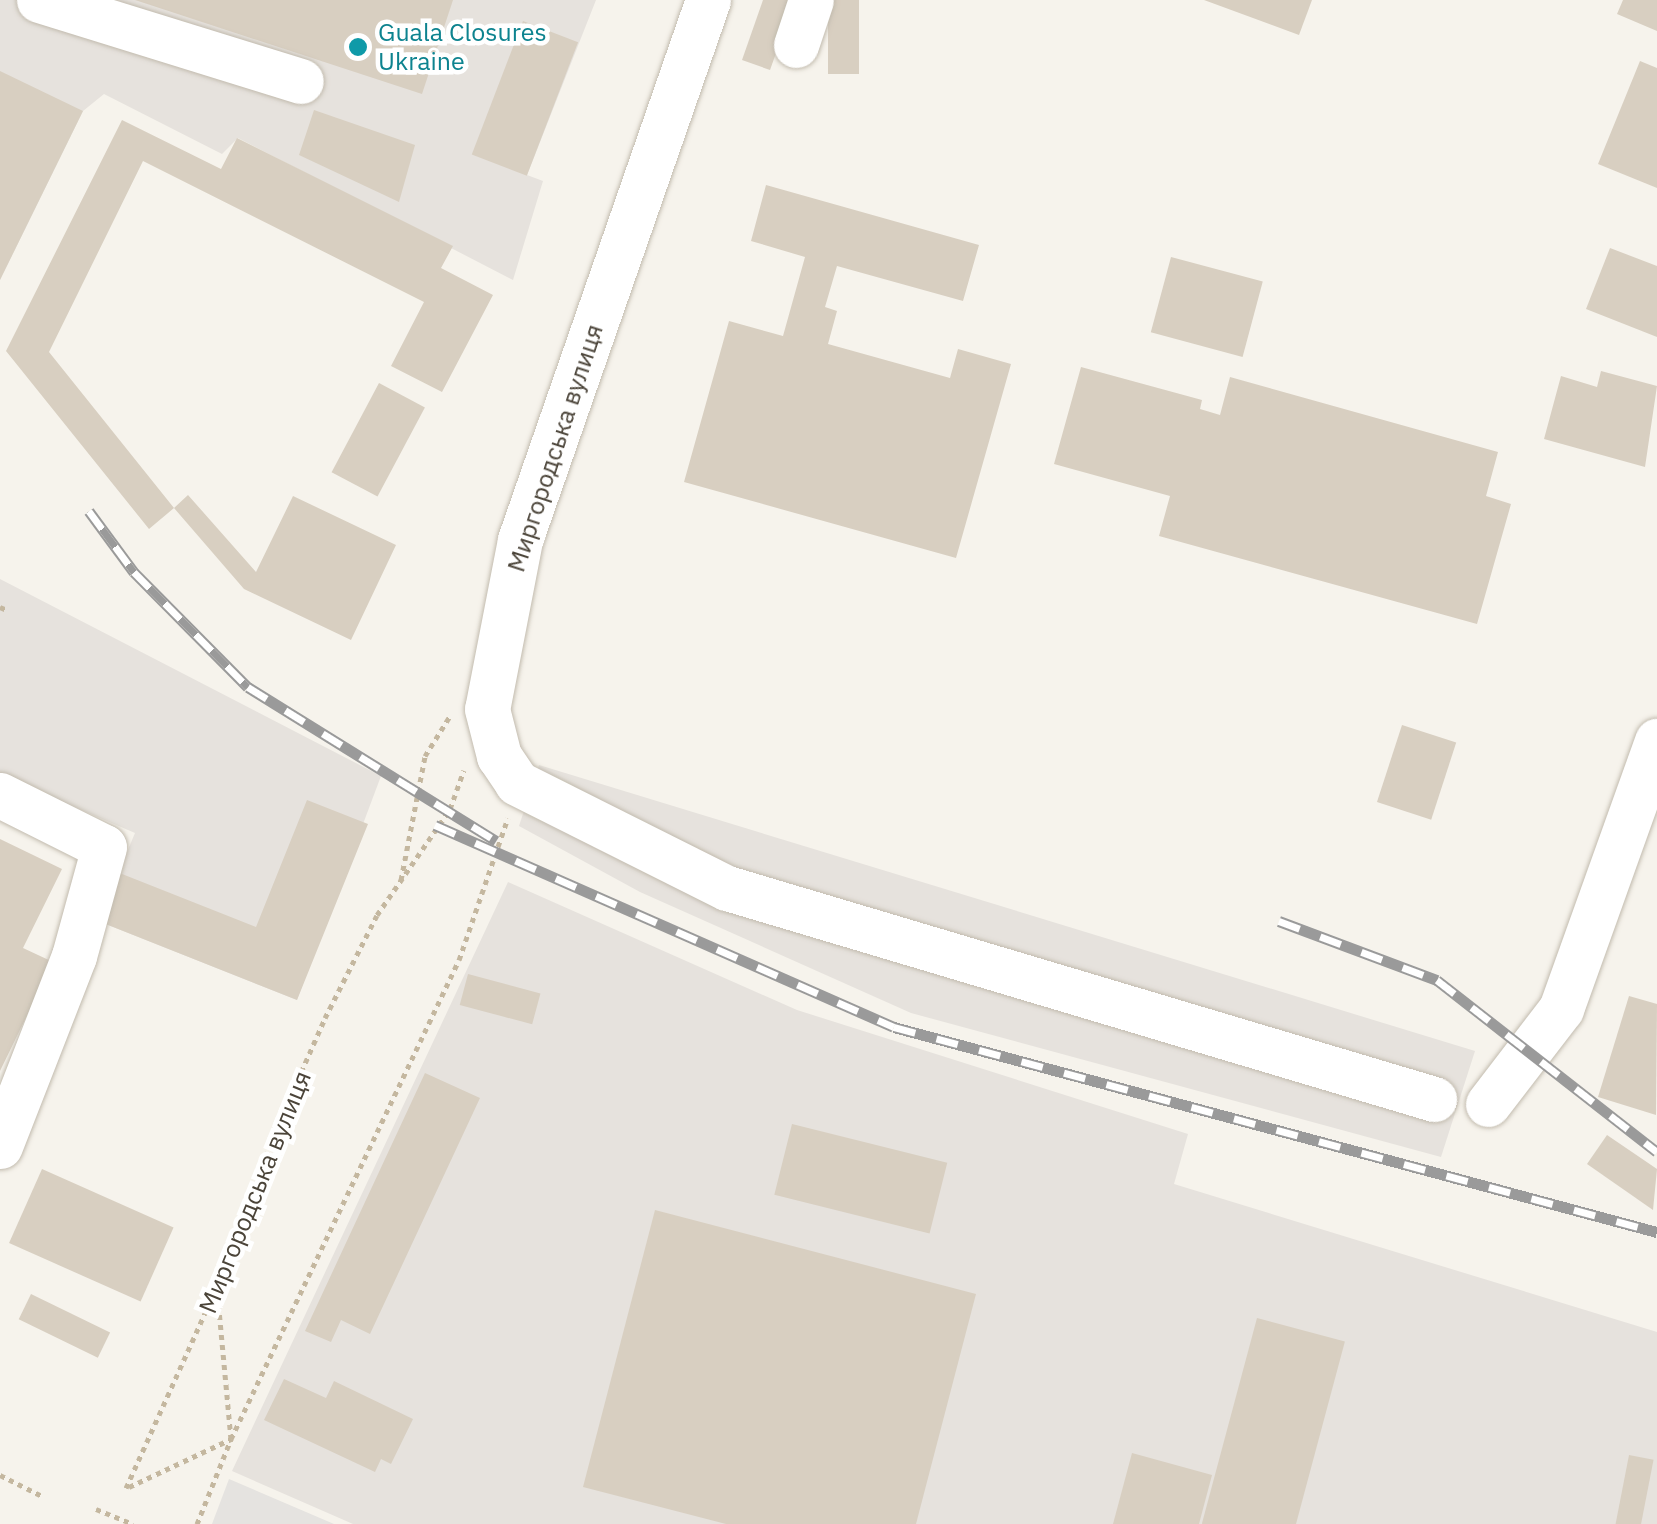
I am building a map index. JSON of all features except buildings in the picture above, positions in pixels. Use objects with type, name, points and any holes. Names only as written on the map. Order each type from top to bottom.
[{"type":"street","points":[[39,0],[301,81]]},
{"type":"street","name":"Миргородська вулиця","points":[[470,709],[520,540],[708,0]]},
{"type":"street","points":[[796,45],[812,0]]},
{"type":"street","points":[[470,709],[517,783],[727,888],[1434,1098]]},
{"type":"street","points":[[1488,1104],[1561,1009],[1657,741]]},
{"type":"street","points":[[0,795],[104,846],[74,956],[0,1146]]},
{"type":"path","points":[[0,606],[8,610]]},
{"type":"path","name":"Миргородська вулиця","points":[[231,1439],[126,1488],[216,1288],[325,1018],[400,883],[450,809],[470,709]]},
{"type":"path","points":[[400,883],[425,756],[470,709]]},
{"type":"path","points":[[197,1524],[231,1439],[459,960],[502,854],[517,783]]},
{"type":"path","points":[[216,1288],[231,1439]]},
{"type":"path","points":[[0,1475],[42,1496]]},
{"type":"path","points":[[96,1509],[133,1524]]},
{"type":"shaded area","points":[[0,0],[596,0],[527,175],[543,181],[513,280],[238,138],[222,154],[104,94],[83,111],[0,280]]},
{"type":"shaded area","points":[[0,579],[381,776],[297,1000],[98,921],[135,833],[0,775]]},
{"type":"shaded area","points":[[539,765],[1475,1051],[1441,1157],[911,1013],[640,892],[519,826]]},
{"type":"shaded area","points":[[508,882],[797,1010],[1188,1134],[1174,1184],[1657,1332],[1657,1524],[353,1524],[232,1471]]},
{"type":"shaded area","points":[[229,1479],[334,1524],[212,1524]]},
{"type":"railway","points":[[89,511],[134,572],[248,687],[496,841]]},
{"type":"railway","points":[[435,825],[894,1027],[1657,1232]]},
{"type":"railway","points":[[1279,921],[1437,980],[1657,1152]]},
{"type":"place","name":"Guala Closures Ukraine","points":[[358,47]]}]
